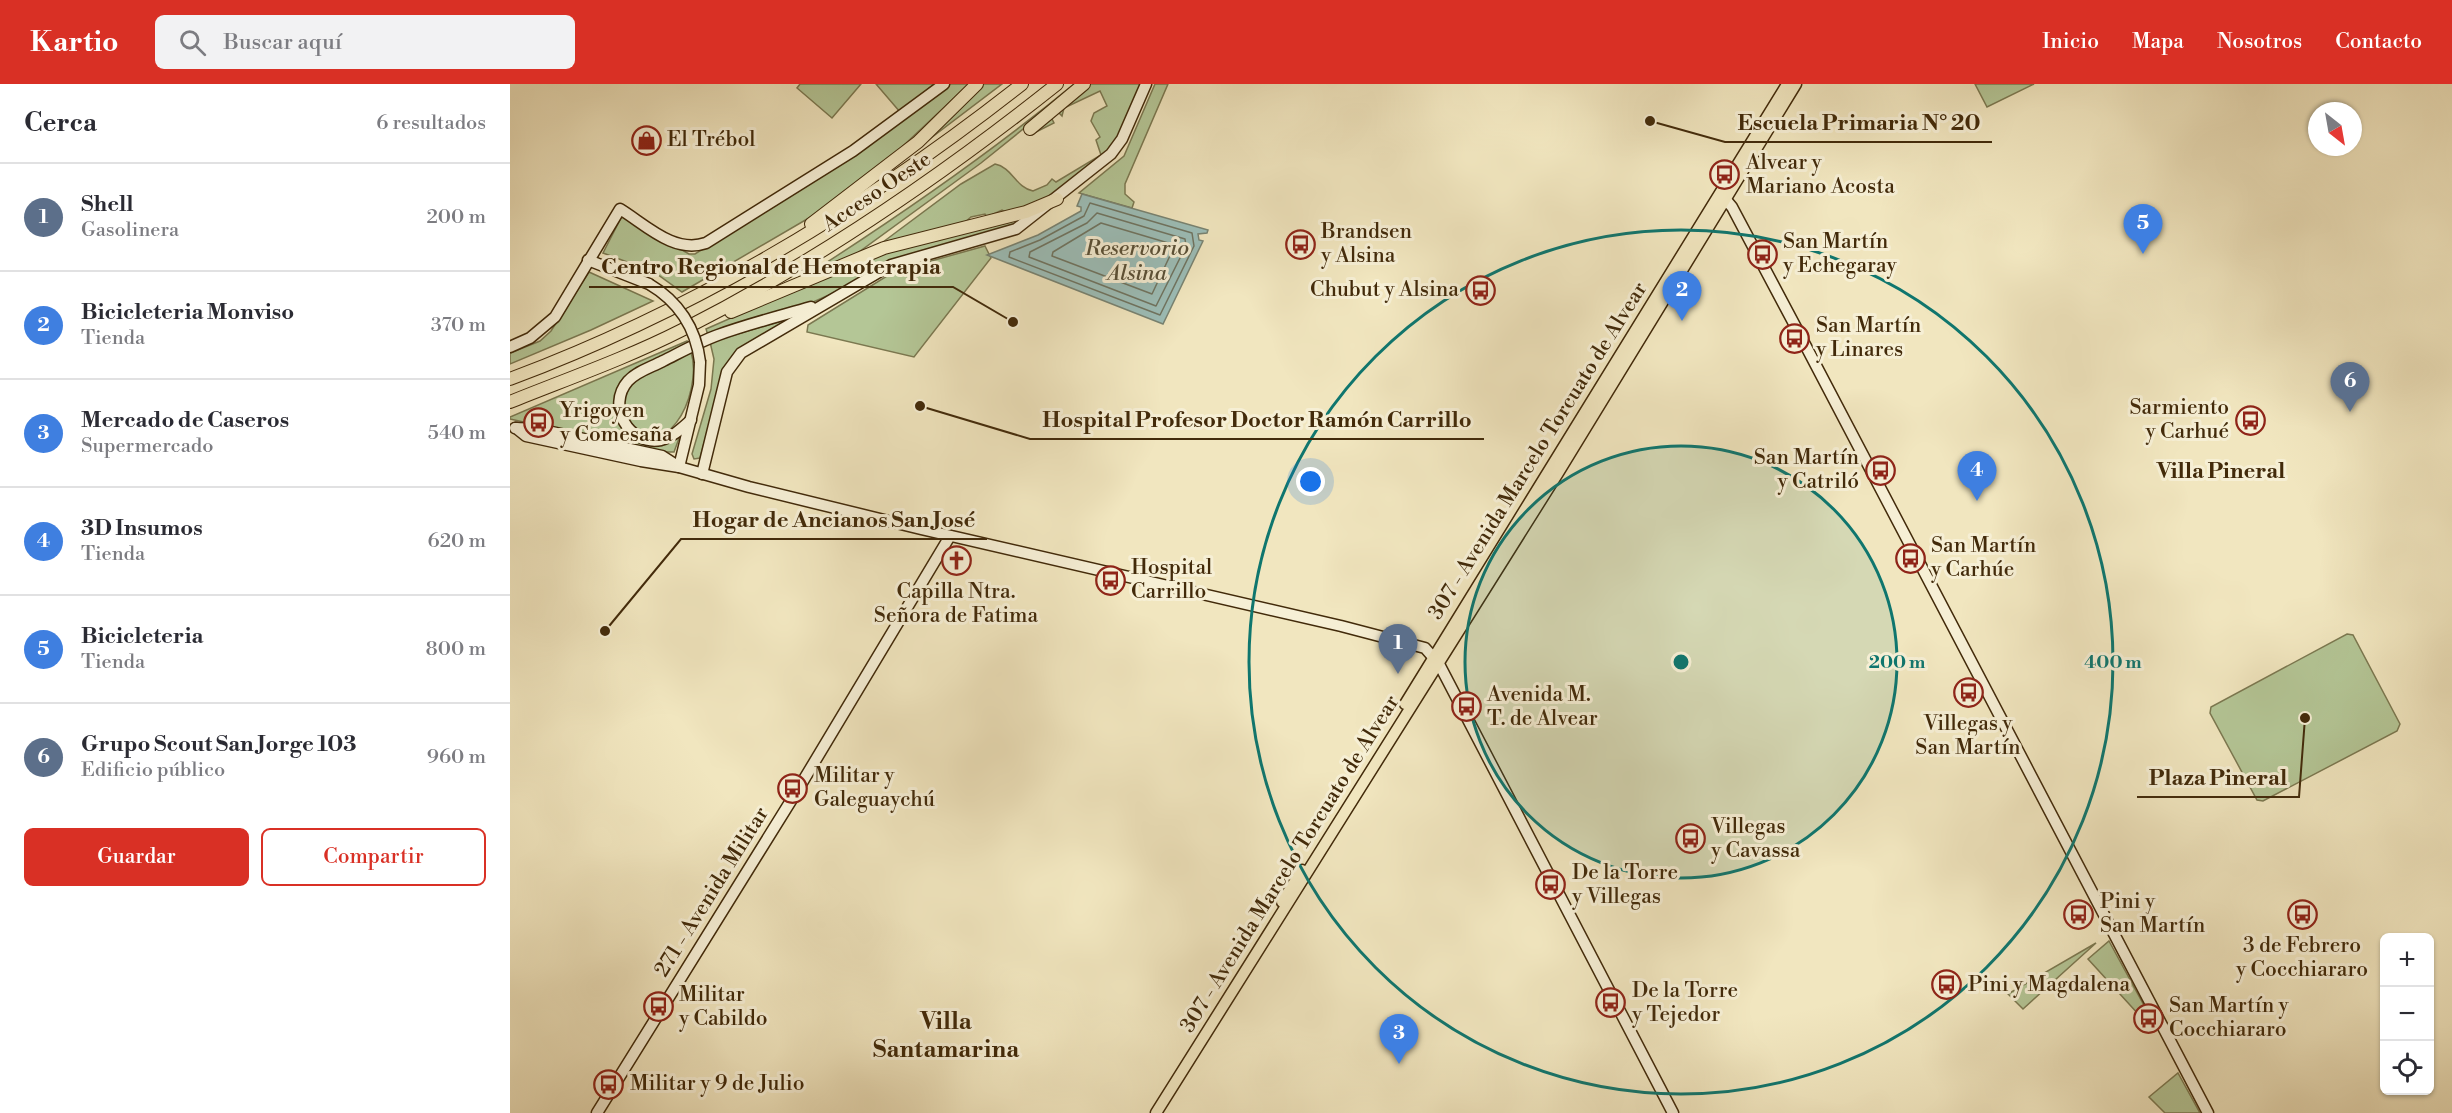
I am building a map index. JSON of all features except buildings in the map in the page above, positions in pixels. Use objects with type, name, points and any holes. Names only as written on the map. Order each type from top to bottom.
[{"type":"highway","points":[[754,266],[878,175],[918,142],[978,84]]},
{"type":"highway","name":"Acceso Oeste","points":[[510,379],[639,325],[754,266],[902,174],[1022,84]]},
{"type":"highway","name":"Acceso Oeste","points":[[510,402],[680,332],[788,273],[942,173],[1057,84]]},
{"type":"highway","points":[[1030,129],[1084,84]]},
{"type":"highway","points":[[680,332],[884,248],[1026,212],[1057,199]]},
{"type":"main road","name":"307 - Avenida Marcelo Torcuato de Alvear","points":[[1156,1113],[1722,196],[1787,84]]},
{"type":"main road","name":"307 - Avenida Marcelo Torcuato de Alvear","points":[[1722,196],[1796,84]]},
{"type":"main road","name":"307 - Avenida Marcelo Torcuato de Alvear","points":[[1148,1113],[1437,660]]},
{"type":"street","points":[[510,346],[530,338],[547,326],[620,209],[673,243],[690,246],[706,243],[844,157],[944,84]]},
{"type":"street","points":[[702,474],[726,379],[735,359],[747,349],[891,265],[1016,229],[1112,154],[1122,139],[1146,84]]},
{"type":"street","points":[[1722,196],[1800,335],[2208,1113]]},
{"type":"street","points":[[588,260],[648,284],[668,298],[684,317],[695,338],[700,362],[700,379],[679,467]]},
{"type":"street","points":[[692,420],[665,438],[658,440],[640,437],[626,427],[620,413],[619,400],[624,386],[636,374],[710,338],[830,302]]},
{"type":"street","points":[[513,428],[526,436],[640,461],[679,467],[950,536],[1341,626],[1425,648],[1437,660],[1673,1113]]},
{"type":"street","name":"271 - Avenida Militar","points":[[597,1113],[803,782],[950,536]]},
{"type":"green space","points":[[800,84],[861,84],[832,118],[797,88]]},
{"type":"green space","points":[[876,84],[934,84],[900,112]]},
{"type":"green space","points":[[948,84],[969,84],[887,161],[814,215],[682,292],[654,272],[603,253],[622,216],[689,254],[695,254],[864,148]]},
{"type":"green space","points":[[984,84],[1002,84],[902,160]]},
{"type":"green space","points":[[1074,84],[1079,84],[981,163],[848,260],[804,277],[942,185]]},
{"type":"green space","points":[[1089,84],[1143,84],[1120,135],[1103,157],[1057,194],[1008,213],[1002,210],[987,217],[985,214],[971,217],[964,223],[879,245],[961,184],[995,164],[1006,169],[1022,186],[1033,191],[1047,185],[1052,179],[1056,182],[1101,155],[1096,140],[1100,137],[1091,121],[1094,113],[1107,106],[1100,91],[1064,108],[1062,116],[1058,112],[1051,117],[1054,123],[1030,135]]},
{"type":"green space","points":[[1155,84],[1168,84],[1125,184],[1125,194],[1134,202],[1132,208],[1079,193],[1124,156]]},
{"type":"green space","points":[[1975,84],[2034,84],[1987,107]]},
{"type":"green space","points":[[1030,212],[1021,223],[930,250],[811,303],[708,335],[706,329],[886,250]]},
{"type":"green space","points":[[985,246],[991,258],[914,357],[807,332],[808,325],[895,271]]},
{"type":"green space","points":[[589,272],[653,301],[510,364],[510,353],[540,341],[551,331]]},
{"type":"green space","points":[[792,318],[754,339],[730,360],[724,369],[700,458],[694,459],[692,454],[711,389],[714,359],[710,342]]},
{"type":"green space","points":[[687,341],[690,346],[628,376],[615,413],[640,442],[681,433],[674,452],[659,452],[510,419],[510,417]]},
{"type":"green space","points":[[691,352],[693,369],[691,388],[677,422],[665,433],[652,437],[638,431],[623,414],[626,389],[633,381]]},
{"type":"green space","points":[[2347,634],[2353,635],[2400,724],[2397,731],[2263,801],[2257,800],[2210,713],[2211,707]]},
{"type":"green space","points":[[2109,941],[2147,1011],[2140,1016],[2088,959]]},
{"type":"green space","points":[[2096,943],[2023,1009],[2008,994]]},
{"type":"green space","points":[[2178,1073],[2200,1113],[2165,1113],[2149,1097]]},
{"type":"water","name":"Reservorio Alsina","points":[[1082,194],[1208,230],[1207,233],[1198,234],[1199,240],[1203,241],[1163,324],[987,255],[1038,235],[1081,211],[1081,207],[1077,206]]},
{"type":"place","name":"Escuela Primaria N° 20","points":[[1650,121]]},
{"type":"place","name":"El Trébol","points":[[646,140]]},
{"type":"place","name":"Alvear y Mariano Acosta","points":[[1725,175]]},
{"type":"place","name":"Brandsen y Alsina","points":[[1300,244]]},
{"type":"place","name":"San Martín y Echegaray","points":[[1762,254]]},
{"type":"place","name":"Bicicleteria","points":[[2143,254]]},
{"type":"place","name":"Chubut y Alsina","points":[[1480,290]]},
{"type":"place","name":"Bicicleteria Monviso","points":[[1682,321]]},
{"type":"place","name":"Centro Regional de Hemoterapia","points":[[1013,322]]},
{"type":"place","name":"San Martín y Linares","points":[[1795,338]]},
{"type":"place","name":"Hospital Profesor Doctor Ramón Carrillo","points":[[920,406]]},
{"type":"place","name":"Grupo Scout San Jorge 103","points":[[2350,412]]},
{"type":"place","name":"Sarmiento y Carhué","points":[[2250,420]]},
{"type":"place","name":"Yrigoyen y Comesaña","points":[[539,423]]},
{"type":"place","name":"San Martín y Catriló","points":[[1880,470]]},
{"type":"place","name":"3D Insumos","points":[[1977,501]]},
{"type":"place","name":"San Martín y Carhúe","points":[[1910,558]]},
{"type":"place","name":"Capilla Ntra. Señora de Fatima","points":[[956,561]]},
{"type":"place","name":"Hospital Carrillo","points":[[1110,580]]},
{"type":"place","name":"Hogar de Ancianos San José","points":[[605,631]]},
{"type":"place","name":"Shell","points":[[1398,674]]},
{"type":"place","name":"Villegas y San Martín","points":[[1968,693]]},
{"type":"place","name":"Avenida M. T. de Alvear","points":[[1466,707]]},
{"type":"place","name":"Plaza Pineral","points":[[2305,718]]},
{"type":"place","name":"Militar y Galeguaychú","points":[[793,788]]},
{"type":"place","name":"Villegas y Cavassa","points":[[1690,839]]},
{"type":"place","name":"De la Torre y Villegas","points":[[1551,885]]},
{"type":"place","name":"Pini y San Martín","points":[[2079,914]]},
{"type":"place","name":"3 de Febrero y Cocchiararo","points":[[2302,915]]},
{"type":"place","name":"Pini y Magdalena","points":[[1947,985]]},
{"type":"place","name":"De la Torre y Tejedor","points":[[1611,1003]]},
{"type":"place","name":"Militar y Cabildo","points":[[658,1007]]},
{"type":"place","name":"San Martín y Cocchiararo","points":[[2148,1018]]},
{"type":"place","name":"Mercado de Caseros","points":[[1399,1064]]},
{"type":"place","name":"Militar y 9 de Julio","points":[[609,1084]]},
{"type":"district","name":"Villa Pineral","points":[[2221,471]]},
{"type":"district","name":"Villa Santamarina","points":[[946,1036]]}]
